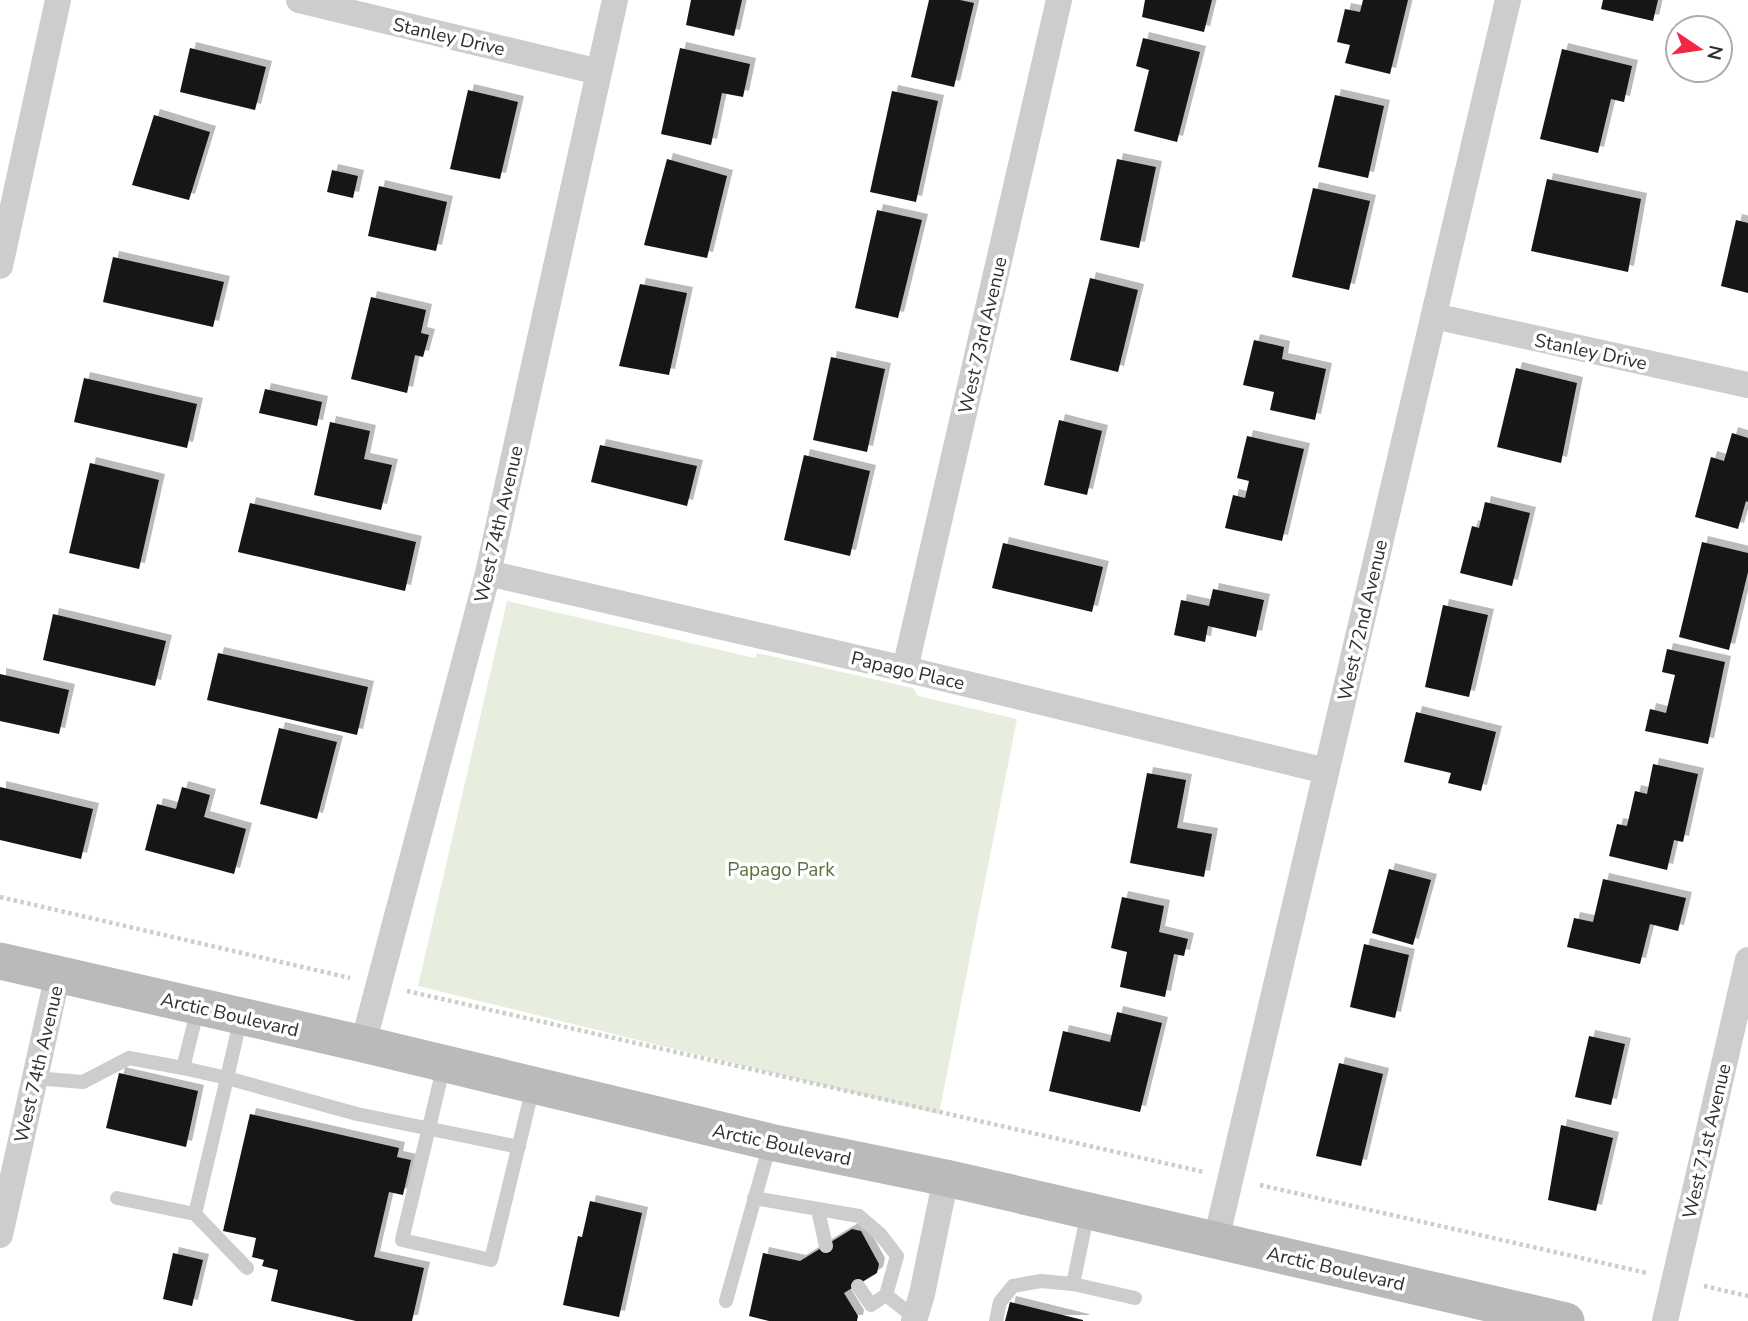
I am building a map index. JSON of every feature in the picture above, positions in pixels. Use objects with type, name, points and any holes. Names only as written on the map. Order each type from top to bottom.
[{"type":"main road","name":"Arctic Boulevard","points":[[0,961],[363,1044],[770,1142],[946,1178],[1566,1321]]},
{"type":"street","points":[[0,266],[58,0]]},
{"type":"street","name":"Stanley Drive","points":[[299,0],[599,72]]},
{"type":"street","name":"West 74th Avenue","points":[[363,1044],[488,573],[615,0]]},
{"type":"street","name":"West 73rd Avenue","points":[[905,669],[1059,0]]},
{"type":"street","name":"West 72nd Avenue","points":[[1216,1240],[1508,0]]},
{"type":"street","name":"Stanley Drive","points":[[1434,316],[1748,385]]},
{"type":"street","name":"Papago Place","points":[[488,573],[905,669],[1326,771]]},
{"type":"street","name":"West 71st Avenue","points":[[1665,1321],[1748,960]]},
{"type":"street","name":"West 74th Avenue","points":[[0,1235],[58,974]]},
{"type":"street","points":[[914,1319],[922,1294],[946,1178]]},
{"type":"lane","points":[[183,1068],[198,1007]]},
{"type":"lane","points":[[195,1214],[242,1017]]},
{"type":"lane","points":[[35,1078],[83,1082],[129,1058],[227,1078],[357,1114],[519,1147]]},
{"type":"lane","points":[[444,1064],[402,1240],[491,1260],[533,1085]]},
{"type":"lane","points":[[726,1301],[770,1142]]},
{"type":"lane","points":[[117,1198],[195,1214],[247,1268]]},
{"type":"lane","points":[[754,1198],[859,1216],[880,1234],[897,1256],[886,1295],[871,1304],[858,1286]]},
{"type":"lane","points":[[818,1210],[826,1246]]},
{"type":"lane","points":[[1073,1284],[1088,1211]]},
{"type":"lane","points":[[996,1321],[1000,1302],[1013,1286],[1041,1281],[1073,1284],[1135,1298]]},
{"type":"lane","points":[[886,1295],[914,1319]]},
{"type":"path","points":[[0,897],[1748,1296]]},
{"type":"green space","name":"Papago Park","points":[[507,601],[755,658],[757,653],[913,688],[918,696],[1017,719],[939,1114],[418,986]]},
{"type":"building","points":[[691,0],[742,0],[734,36],[686,25]]},
{"type":"building","points":[[929,0],[974,3],[954,87],[911,77]]},
{"type":"building","points":[[1145,0],[1212,0],[1204,32],[1142,17]]},
{"type":"building","points":[[1363,0],[1408,0],[1390,74],[1345,63],[1350,45],[1337,42],[1345,9],[1360,12]]},
{"type":"building","points":[[1603,0],[1658,0],[1653,21],[1601,9]]},
{"type":"building","points":[[1143,38],[1200,52],[1177,142],[1134,131],[1149,70],[1136,66]]},
{"type":"building","points":[[190,48],[266,67],[255,110],[180,92]]},
{"type":"building","points":[[680,48],[750,64],[743,97],[722,93],[711,145],[661,134]]},
{"type":"building","points":[[1562,49],[1632,66],[1624,102],[1611,99],[1598,153],[1540,139]]},
{"type":"building","points":[[468,90],[518,102],[500,179],[450,169]]},
{"type":"building","points":[[892,91],[938,101],[916,202],[870,192]]},
{"type":"building","points":[[1335,95],[1384,106],[1368,178],[1318,167]]},
{"type":"building","points":[[154,115],[210,132],[189,200],[132,185]]},
{"type":"building","points":[[667,159],[727,176],[707,258],[644,245]]},
{"type":"building","points":[[1117,159],[1156,167],[1139,248],[1100,240]]},
{"type":"building","points":[[332,170],[358,176],[353,198],[327,192]]},
{"type":"building","points":[[1547,179],[1641,199],[1628,272],[1531,251]]},
{"type":"building","points":[[379,186],[447,202],[436,251],[368,236]]},
{"type":"building","points":[[1313,188],[1370,201],[1349,290],[1292,277]]},
{"type":"building","points":[[877,210],[922,220],[898,318],[855,308]]},
{"type":"building","points":[[1736,220],[1748,223],[1748,293],[1721,286]]},
{"type":"building","points":[[113,257],[224,282],[213,327],[103,302]]},
{"type":"building","points":[[1090,278],[1138,290],[1118,372],[1070,360]]},
{"type":"building","points":[[640,284],[687,293],[669,375],[619,366]]},
{"type":"building","points":[[371,297],[426,310],[421,333],[429,335],[423,357],[415,355],[407,393],[351,379]]},
{"type":"building","points":[[1254,340],[1284,347],[1282,359],[1326,369],[1315,420],[1270,410],[1274,392],[1243,385]]},
{"type":"building","points":[[831,357],[885,369],[867,452],[813,440]]},
{"type":"building","points":[[1516,368],[1577,383],[1561,463],[1497,447]]},
{"type":"building","points":[[84,378],[197,404],[187,448],[74,422]]},
{"type":"building","points":[[265,389],[322,402],[317,426],[259,413]]},
{"type":"building","points":[[1059,420],[1102,431],[1087,495],[1044,485]]},
{"type":"building","points":[[330,422],[370,431],[364,459],[392,465],[381,510],[314,495]]},
{"type":"building","points":[[1732,433],[1748,438],[1748,502],[1746,501],[1738,529],[1695,517],[1711,457],[1724,461]]},
{"type":"building","points":[[1247,436],[1304,449],[1282,541],[1225,528],[1233,495],[1245,498],[1249,481],[1237,478]]},
{"type":"building","points":[[600,445],[697,466],[687,506],[591,482]]},
{"type":"building","points":[[804,455],[870,471],[850,556],[784,540]]},
{"type":"building","points":[[90,463],[159,480],[139,569],[69,553]]},
{"type":"building","points":[[1485,502],[1530,513],[1512,586],[1460,573],[1472,526],[1479,528]]},
{"type":"building","points":[[250,503],[416,542],[405,591],[238,552]]},
{"type":"building","points":[[1702,542],[1748,553],[1748,572],[1729,650],[1679,637]]},
{"type":"building","points":[[1003,543],[1103,567],[1092,612],[992,588]]},
{"type":"building","points":[[1213,589],[1264,600],[1256,637],[1208,626],[1205,642],[1174,635],[1181,600],[1209,606]]},
{"type":"building","points":[[1443,605],[1488,615],[1469,697],[1425,687]]},
{"type":"building","points":[[53,614],[166,641],[155,686],[43,660]]},
{"type":"building","points":[[1667,649],[1725,662],[1708,744],[1645,731],[1650,709],[1666,713],[1675,675],[1662,672]]},
{"type":"building","points":[[218,653],[368,687],[357,735],[207,700]]},
{"type":"building","points":[[0,674],[69,690],[59,734],[0,721]]},
{"type":"building","points":[[1416,712],[1496,732],[1481,791],[1448,783],[1451,773],[1404,762]]},
{"type":"building","points":[[279,728],[337,742],[317,819],[260,804]]},
{"type":"building","points":[[1653,764],[1698,774],[1683,842],[1674,840],[1667,870],[1609,856],[1617,824],[1627,826],[1635,791],[1647,794]]},
{"type":"building","points":[[1147,773],[1186,780],[1177,828],[1212,834],[1204,877],[1130,863]]},
{"type":"building","points":[[0,787],[93,809],[81,859],[0,840]]},
{"type":"building","points":[[182,787],[210,795],[204,817],[246,829],[234,874],[145,850],[157,804],[176,809]]},
{"type":"building","points":[[1389,869],[1431,880],[1413,945],[1372,933]]},
{"type":"building","points":[[1603,879],[1686,898],[1678,931],[1650,924],[1640,964],[1567,947],[1574,918],[1593,922]]},
{"type":"building","points":[[1122,897],[1164,906],[1159,932],[1188,939],[1184,956],[1174,954],[1165,997],[1120,987],[1127,952],[1111,948]]},
{"type":"building","points":[[1364,944],[1409,955],[1395,1018],[1350,1007]]},
{"type":"building","points":[[1117,1012],[1162,1023],[1140,1112],[1049,1091],[1063,1031],[1110,1042]]},
{"type":"building","points":[[1589,1036],[1625,1044],[1611,1105],[1575,1097]]},
{"type":"building","points":[[1339,1063],[1383,1074],[1361,1166],[1316,1156]]},
{"type":"building","points":[[119,1073],[198,1091],[186,1147],[106,1128]]},
{"type":"building","points":[[250,1114],[399,1148],[397,1157],[411,1160],[403,1195],[389,1192],[374,1257],[424,1268],[412,1321],[356,1321],[271,1301],[278,1270],[262,1266],[264,1260],[252,1257],[256,1238],[223,1231]]},
{"type":"building","points":[[1561,1125],[1613,1138],[1596,1211],[1548,1200]]},
{"type":"building","points":[[590,1201],[642,1213],[619,1317],[563,1305],[578,1236],[582,1237]]},
{"type":"building","points":[[852,1229],[861,1231],[879,1264],[877,1273],[844,1293],[858,1316],[857,1321],[769,1321],[749,1316],[763,1253],[800,1261]]},
{"type":"building","points":[[173,1253],[203,1260],[192,1306],[163,1299]]},
{"type":"building","points":[[1010,1302],[1083,1320],[1083,1321],[1005,1321]]}]
